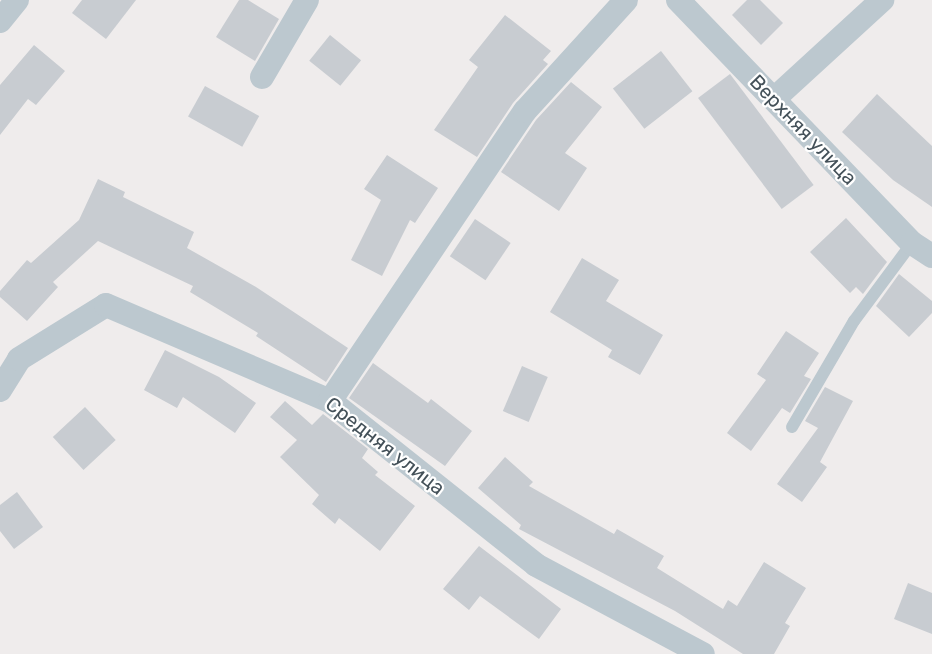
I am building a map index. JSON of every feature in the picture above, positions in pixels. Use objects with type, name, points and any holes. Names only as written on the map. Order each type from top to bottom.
[{"type":"street","points":[[0,21],[17,0]]},
{"type":"street","points":[[262,77],[307,0]]},
{"type":"street","points":[[330,401],[525,111],[626,0]]},
{"type":"street","name":"Верхняя улица","points":[[678,0],[922,250]]},
{"type":"street","points":[[774,99],[882,0]]},
{"type":"street","name":"Средняя улица","points":[[0,390],[19,359],[106,305],[330,401],[536,565],[703,654]]},
{"type":"lane","points":[[792,427],[854,321],[922,250]]},
{"type":"building","points":[[82,0],[136,0],[106,39],[72,13]]},
{"type":"building","points":[[239,0],[248,0],[279,19],[255,61],[216,37]]},
{"type":"building","points":[[747,0],[760,0],[783,23],[761,45],[732,15]]},
{"type":"building","points":[[505,15],[551,51],[543,60],[548,64],[513,103],[477,157],[434,130],[478,67],[469,60]]},
{"type":"building","points":[[330,35],[361,60],[340,86],[309,61]]},
{"type":"building","points":[[34,45],[65,71],[36,105],[28,99],[0,135],[0,85]]},
{"type":"building","points":[[661,51],[692,91],[644,129],[613,89]]},
{"type":"building","points":[[730,74],[814,185],[782,209],[698,98]]},
{"type":"building","points":[[571,82],[602,107],[565,153],[587,168],[559,211],[501,172],[536,120]]},
{"type":"building","points":[[205,86],[259,116],[242,147],[188,117]]},
{"type":"building","points":[[877,94],[932,146],[932,207],[893,180],[842,132]]},
{"type":"building","points":[[387,155],[438,188],[415,223],[410,220],[382,276],[351,260],[381,200],[364,189]]},
{"type":"building","points":[[98,179],[125,192],[123,197],[194,232],[187,248],[256,287],[348,348],[326,382],[256,336],[258,333],[190,292],[193,286],[98,241],[53,282],[58,287],[27,321],[0,297],[0,291],[27,260],[31,263],[79,220]]},
{"type":"building","points":[[846,218],[887,262],[863,294],[856,287],[850,293],[810,252]]},
{"type":"building","points":[[475,219],[511,243],[485,280],[450,256]]},
{"type":"building","points":[[582,258],[619,280],[606,301],[663,335],[640,375],[608,357],[612,350],[550,312]]},
{"type":"building","points":[[899,274],[932,301],[932,313],[909,337],[876,306]]},
{"type":"building","points":[[786,331],[819,353],[804,376],[811,379],[790,413],[782,408],[751,451],[727,433],[766,380],[757,374]]},
{"type":"building","points":[[165,350],[219,377],[256,403],[235,433],[183,397],[177,408],[144,390]]},
{"type":"building","points":[[373,363],[428,403],[431,399],[472,431],[445,466],[349,398]]},
{"type":"building","points":[[522,366],[548,377],[529,422],[503,411]]},
{"type":"building","points":[[825,387],[853,401],[820,462],[827,467],[802,502],[777,484],[818,428],[805,421]]},
{"type":"building","points":[[285,401],[312,425],[323,414],[368,449],[362,458],[378,472],[375,475],[415,506],[380,551],[339,518],[335,524],[312,504],[319,495],[280,457],[297,440],[270,417]]},
{"type":"building","points":[[85,407],[116,440],[84,470],[53,437]]},
{"type":"building","points":[[505,457],[533,482],[529,486],[614,534],[617,529],[664,556],[657,568],[723,609],[728,600],[737,606],[764,562],[806,588],[785,623],[790,626],[774,654],[743,654],[675,611],[519,529],[521,525],[478,488]]},
{"type":"building","points":[[17,492],[43,527],[14,549],[0,531],[0,505]]},
{"type":"building","points":[[479,546],[561,609],[539,639],[480,596],[469,610],[443,589]]},
{"type":"building","points":[[908,583],[932,593],[932,634],[894,619]]}]
